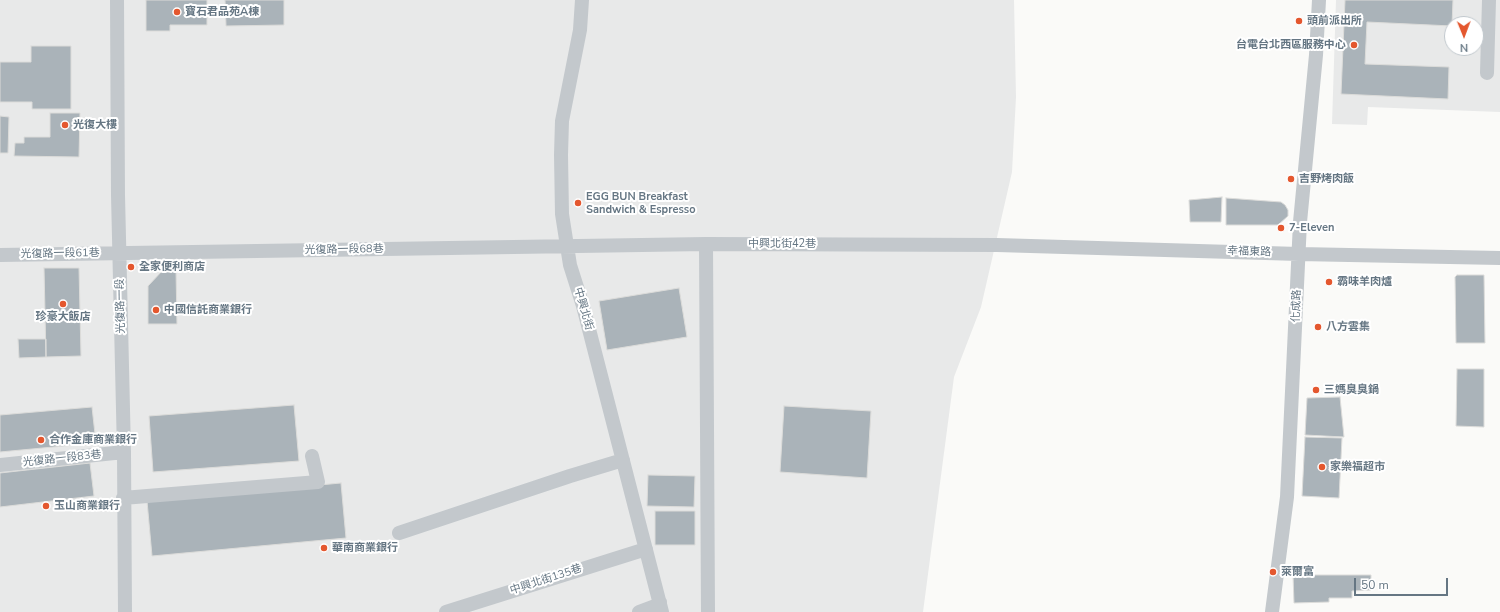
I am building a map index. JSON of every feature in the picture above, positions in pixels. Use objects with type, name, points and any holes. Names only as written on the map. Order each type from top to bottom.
[{"type":"street","name":"光復路一段","points":[[117,0],[118,195],[124,452],[123,498],[125,612]]},
{"type":"street","name":"中興北街","points":[[582,0],[580,30],[562,121],[562,214],[570,265],[583,306],[661,607]]},
{"type":"street","name":"化成路","points":[[1272,612],[1287,498],[1302,200],[1315,62],[1319,0]]},
{"type":"street","points":[[1487,73],[1494,30],[1490,0]]},
{"type":"street","name":"中興北街42巷","points":[[567,246],[706,244],[997,245]]},
{"type":"street","points":[[706,244],[708,612]]},
{"type":"street","name":"幸福東路","points":[[997,245],[1500,258]]},
{"type":"street","name":"光復路一段68巷","points":[[120,254],[567,246]]},
{"type":"street","name":"光復路一段61巷","points":[[0,255],[120,254]]},
{"type":"street","name":"光復路一段83巷","points":[[0,465],[124,452]]},
{"type":"street","points":[[123,498],[318,482],[312,456]]},
{"type":"street","points":[[399,533],[570,476],[623,460]]},
{"type":"street","name":"中興北街135巷","points":[[446,612],[646,549]]},
{"type":"street","points":[[639,612],[655,606],[661,607]]},
{"type":"shaded area","points":[[0,0],[1014,0],[1016,97],[1012,172],[981,307],[954,377],[923,612],[0,612]]},
{"type":"shaded area","points":[[1336,0],[1500,0],[1500,112],[1368,107],[1367,125],[1332,124]]},
{"type":"building","name":"寶石君品苑A棟","points":[[146,0],[207,0],[207,25],[170,25],[170,31],[146,31]]},
{"type":"building","points":[[225,0],[284,0],[284,25],[226,26]]},
{"type":"building","name":"台電台北西區服務中心","points":[[1345,0],[1453,0],[1452,16],[1444,16],[1444,26],[1367,22],[1365,64],[1449,67],[1448,99],[1341,94]]},
{"type":"building","points":[[31,46],[71,46],[71,109],[32,109],[32,102],[0,102],[0,62],[31,62]]},
{"type":"building","name":"光復大樓","points":[[50,113],[80,113],[79,157],[14,156],[15,143],[24,143],[24,137],[50,137]]},
{"type":"building","points":[[0,116],[9,117],[8,153],[0,153]]},
{"type":"building","points":[[1222,197],[1221,222],[1190,222],[1189,200]]},
{"type":"building","points":[[1226,198],[1281,202],[1288,210],[1288,216],[1278,225],[1226,225]]},
{"type":"building","name":"珍豪大飯店","points":[[44,268],[79,268],[81,356],[46,357]]},
{"type":"building","points":[[163,270],[176,270],[177,324],[148,324],[148,286]]},
{"type":"building","points":[[1457,275],[1484,275],[1485,343],[1456,343],[1455,277]]},
{"type":"building","points":[[679,288],[687,337],[607,350],[599,301]]},
{"type":"building","points":[[18,339],[46,339],[46,357],[19,358]]},
{"type":"building","points":[[1457,369],[1484,369],[1484,427],[1456,426]]},
{"type":"building","points":[[1340,397],[1344,437],[1305,435],[1307,398]]},
{"type":"building","points":[[294,405],[299,461],[153,472],[149,416]]},
{"type":"building","points":[[784,406],[871,411],[867,478],[780,472]]},
{"type":"building","points":[[92,407],[96,443],[0,452],[0,415]]},
{"type":"building","name":"家樂福超市","points":[[1305,437],[1342,438],[1339,498],[1302,496]]},
{"type":"building","points":[[90,463],[94,496],[0,507],[0,473]]},
{"type":"building","points":[[648,475],[695,476],[694,507],[647,506]]},
{"type":"building","points":[[341,483],[346,538],[152,556],[147,501]]},
{"type":"building","points":[[655,511],[695,511],[695,545],[655,545]]},
{"type":"building","points":[[1293,575],[1371,575],[1371,590],[1352,591],[1352,598],[1329,598],[1329,602],[1294,603]]},
{"type":"place","name":"寶石君品苑A棟","points":[[177,12]]},
{"type":"place","name":"頭前派出所","points":[[1299,21]]},
{"type":"place","name":"台電台北西區服務中心","points":[[1354,45]]},
{"type":"place","name":"光復大樓","points":[[65,125]]},
{"type":"place","name":"吉野烤肉飯","points":[[1291,179]]},
{"type":"place","name":"EGG BUN Breakfast Sandwich & Espresso","points":[[578,203]]},
{"type":"place","name":"7-Eleven","points":[[1281,228]]},
{"type":"place","name":"全家便利商店","points":[[131,267]]},
{"type":"place","name":"霸味羊肉爐","points":[[1329,282]]},
{"type":"place","name":"珍豪大飯店","points":[[63,304]]},
{"type":"place","name":"中國信託商業銀行","points":[[156,310]]},
{"type":"place","name":"八方雲集","points":[[1318,327]]},
{"type":"place","name":"三媽臭臭鍋","points":[[1316,390]]},
{"type":"place","name":"合作金庫商業銀行","points":[[41,440]]},
{"type":"place","name":"家樂福超市","points":[[1322,467]]},
{"type":"place","name":"玉山商業銀行","points":[[46,506]]},
{"type":"place","name":"華南商業銀行","points":[[324,548]]},
{"type":"place","name":"萊爾富","points":[[1273,572]]}]
